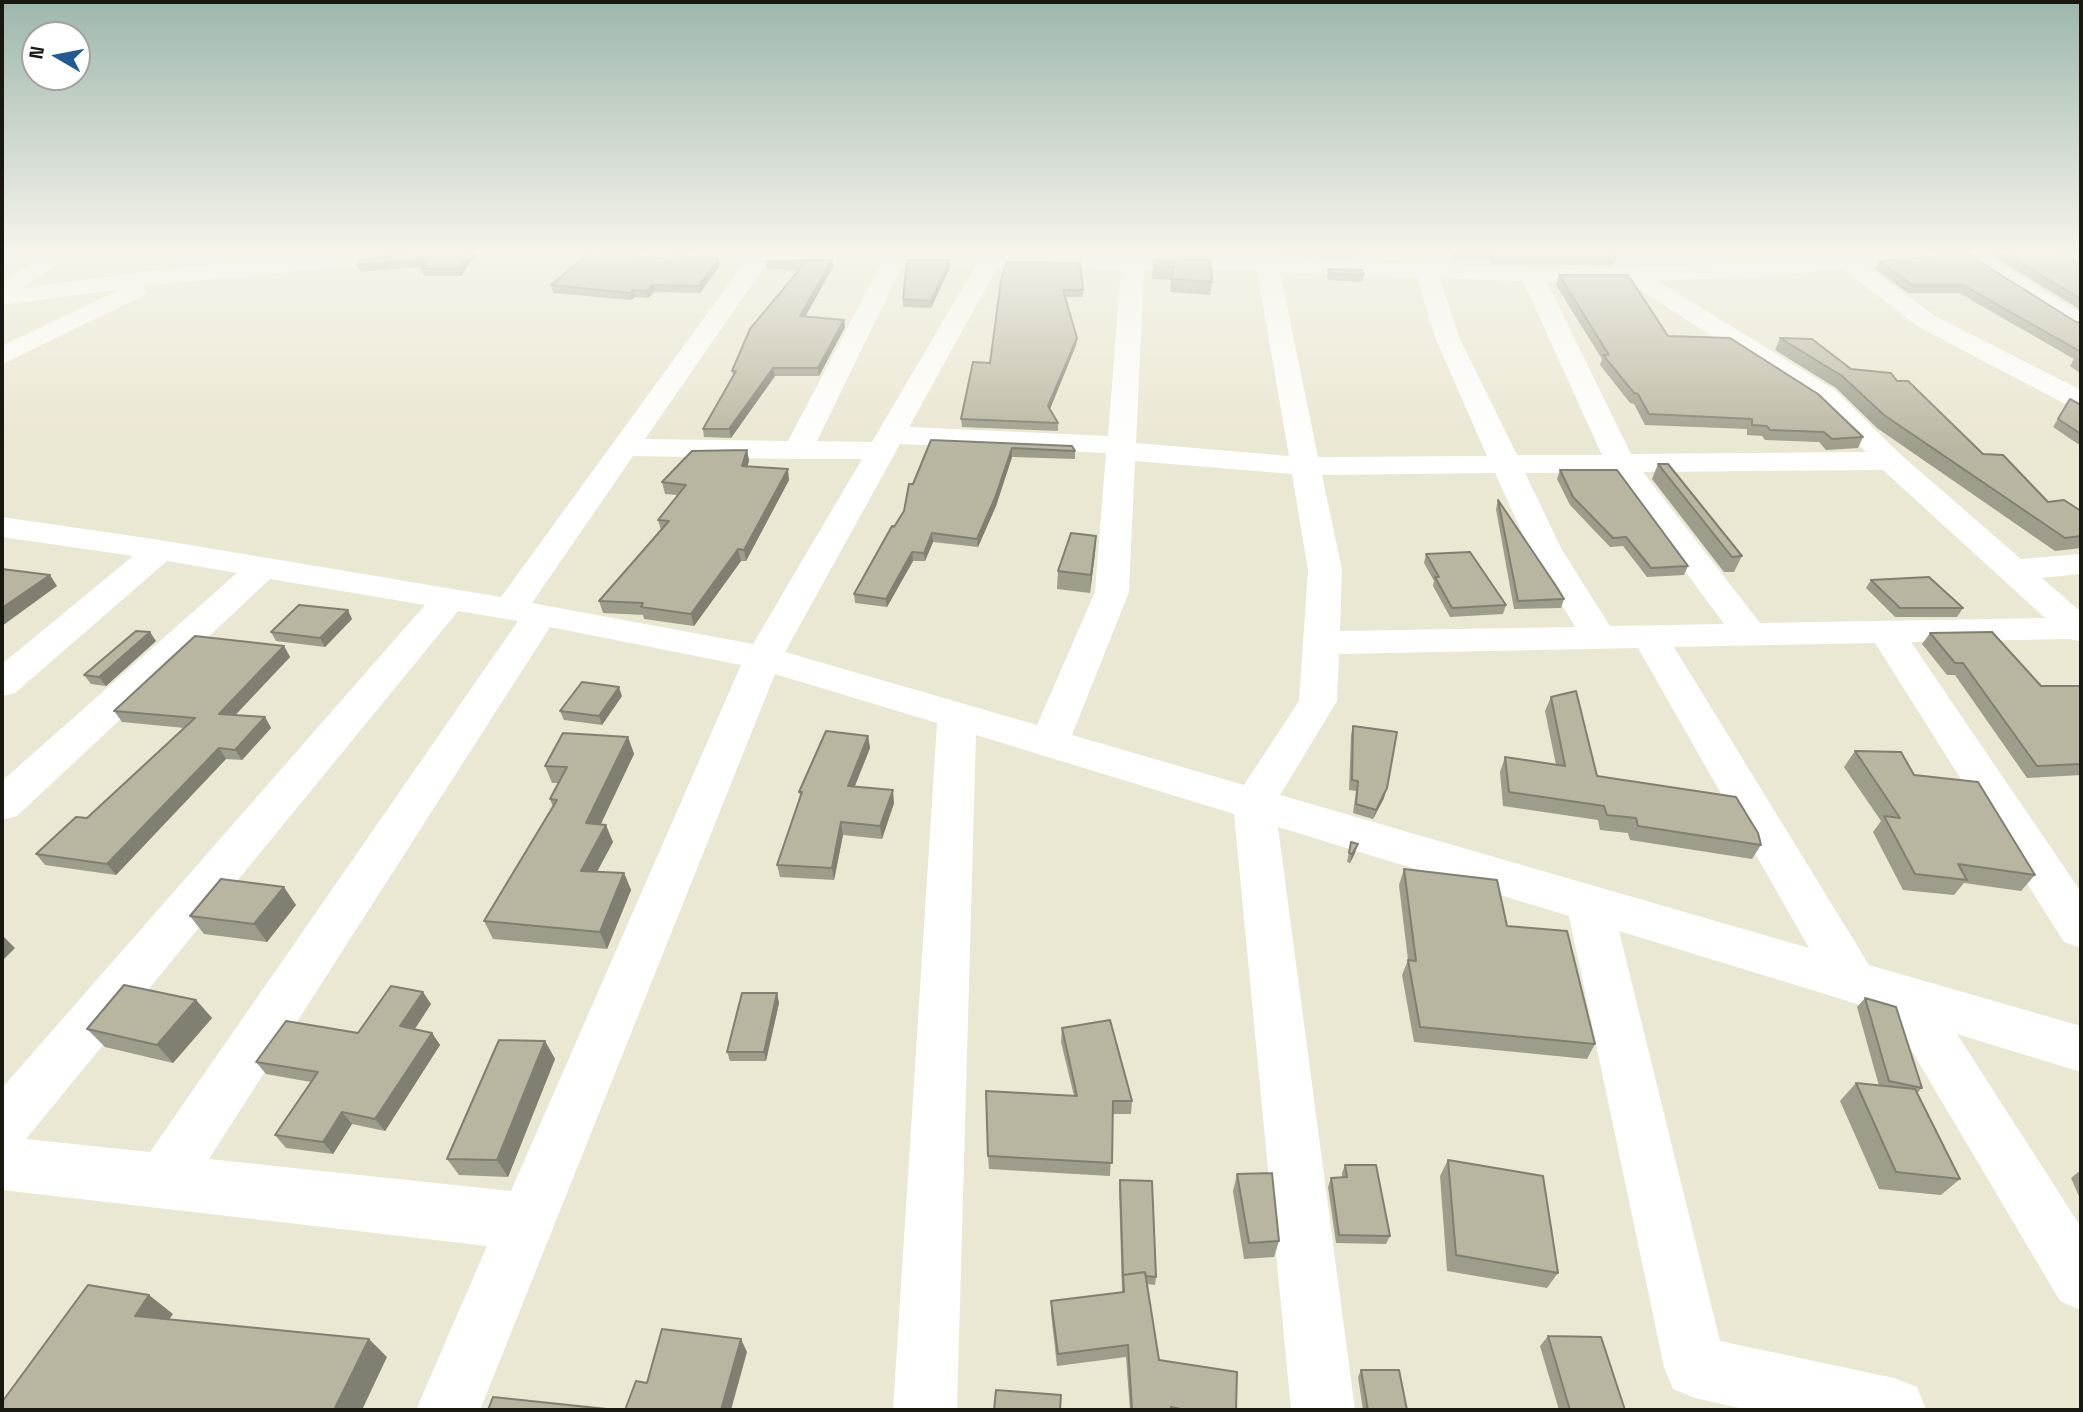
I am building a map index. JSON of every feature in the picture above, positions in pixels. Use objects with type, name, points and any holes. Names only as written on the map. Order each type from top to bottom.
[{"type":"street","points":[[2,356],[78,319]]},
{"type":"street","points":[[163,1181],[525,612],[626,447],[715,319]]},
{"type":"street","points":[[798,450],[870,319]]},
{"type":"street","points":[[448,1410],[762,658],[886,443],[974,319]]},
{"type":"street","points":[[1049,742],[1112,592],[1129,319]]},
{"type":"street","points":[[1278,319],[1325,570],[1318,701],[1254,803],[1323,1410]]},
{"type":"street","points":[[1441,319],[1447,337],[1546,550],[1599,638]]},
{"type":"street","points":[[1553,319],[1621,464],[1748,632]]},
{"type":"street","points":[[1702,319],[1825,396],[1891,461],[2079,629]]},
{"type":"street","points":[[1923,319],[2081,401]]},
{"type":"street","points":[[626,447],[798,450],[886,443],[1121,448],[1306,466],[1891,461]]},
{"type":"street","points":[[2,527],[160,550],[525,612],[762,658],[2081,1049]]},
{"type":"street","points":[[2,684],[160,550]]},
{"type":"street","points":[[2013,570],[2081,564]]},
{"type":"street","points":[[2,805],[263,567]]},
{"type":"street","points":[[2,1127],[449,599]]},
{"type":"street","points":[[1321,643],[1599,638],[1748,632],[2079,629]]},
{"type":"street","points":[[1886,632],[2081,929]]},
{"type":"street","points":[[1649,636],[1853,981]]},
{"type":"street","points":[[925,1410],[957,715]]},
{"type":"street","points":[[1589,903],[1695,1367],[1894,1410]]},
{"type":"street","points":[[1908,998],[2081,1280]]},
{"type":"street","points":[[2,1163],[528,1222]]},
{"type":"building","points":[[758,319],[844,320],[818,368],[773,368],[729,429],[703,429],[736,371],[732,371],[750,329]]},
{"type":"building","points":[[996,319],[1071,319],[1077,338],[1048,406],[1058,423],[961,419],[973,362],[990,363]]},
{"type":"building","points":[[1586,319],[1657,319],[1668,336],[1730,338],[1818,394],[1863,437],[1832,439],[1824,432],[1770,430],[1767,426],[1752,425],[1752,419],[1649,414],[1638,394],[1634,393],[1603,355],[1609,355]]},
{"type":"building","points":[[2023,319],[2071,319],[2081,323],[2081,352]]},
{"type":"building","points":[[1780,338],[1812,339],[1851,369],[1891,373],[1897,381],[1908,381],[1983,454],[2003,455],[2048,502],[2064,500],[2081,511],[2081,536],[2065,538],[1884,415],[1842,376]]},
{"type":"building","points":[[2070,399],[2081,405],[2081,434],[2058,419]]},
{"type":"building","points":[[931,440],[1072,446],[1075,451],[1012,448],[977,539],[932,533],[924,553],[912,552],[886,599],[854,594],[892,526],[894,527],[904,511],[909,484],[913,484]]},
{"type":"building","points":[[747,450],[742,466],[788,469],[744,550],[738,549],[691,614],[641,607],[643,603],[599,601],[669,521],[658,520],[686,485],[662,482],[692,451]]},
{"type":"building","points":[[1658,464],[1668,464],[1742,556],[1732,557]]},
{"type":"building","points":[[1560,470],[1617,470],[1688,566],[1651,568],[1626,537],[1613,538],[1573,497]]},
{"type":"building","points":[[1498,500],[1556,586],[1564,599],[1518,601]]},
{"type":"building","points":[[1071,533],[1096,536],[1091,575],[1058,571]]},
{"type":"building","points":[[1470,552],[1506,605],[1452,608],[1426,554]]},
{"type":"building","points":[[2,569],[50,575],[2,608]]},
{"type":"building","points":[[1929,577],[1963,608],[1900,608],[1871,580]]},
{"type":"building","points":[[299,605],[348,610],[320,638],[271,632]]},
{"type":"building","points":[[136,631],[150,632],[99,677],[84,675]]},
{"type":"building","points":[[1992,632],[2041,686],[2081,686],[2081,764],[2037,766],[1963,663],[1955,663],[1930,633]]},
{"type":"building","points":[[195,636],[284,646],[219,714],[265,717],[235,750],[219,748],[107,864],[36,854],[76,817],[87,818],[195,718],[114,711]]},
{"type":"building","points":[[582,682],[619,687],[599,716],[560,711]]},
{"type":"building","points":[[1576,691],[1597,776],[1736,797],[1758,833],[1761,845],[1638,826],[1636,818],[1607,815],[1604,806],[1509,792],[1505,757],[1565,766],[1551,697]]},
{"type":"building","points":[[1353,726],[1397,732],[1387,788],[1376,810],[1356,804],[1358,781],[1352,780]]},
{"type":"building","points":[[826,731],[868,736],[848,786],[893,790],[880,826],[841,822],[832,868],[777,865],[802,792],[799,792]]},
{"type":"building","points":[[563,733],[628,737],[586,823],[606,825],[581,871],[624,873],[600,932],[484,921],[557,800],[550,799],[567,767],[545,766]]},
{"type":"building","points":[[1855,751],[1901,752],[1914,775],[1978,782],[2035,875],[1958,864],[1967,880],[1915,874],[1884,816],[1900,818]]},
{"type":"building","points":[[1351,842],[1358,844],[1352,854],[1349,853]]},
{"type":"building","points":[[1404,869],[1497,880],[1507,926],[1567,931],[1595,1044],[1420,1027],[1408,960],[1416,961]]},
{"type":"building","points":[[221,879],[284,887],[254,924],[190,916]]},
{"type":"building","points":[[124,985],[196,1000],[157,1045],[87,1029]]},
{"type":"building","points":[[391,986],[423,992],[400,1026],[432,1033],[375,1119],[342,1112],[323,1142],[275,1135],[318,1072],[256,1062],[286,1021],[358,1033]]},
{"type":"building","points":[[742,993],[777,993],[764,1052],[727,1052]]},
{"type":"building","points":[[1865,998],[1896,1007],[1922,1088],[1889,1081]]},
{"type":"building","points":[[1110,1020],[1132,1101],[1113,1101],[1112,1163],[988,1156],[986,1091],[1077,1096],[1062,1028]]},
{"type":"building","points":[[499,1040],[545,1041],[497,1160],[447,1159]]},
{"type":"building","points":[[1856,1083],[1915,1089],[1960,1179],[1896,1172]]},
{"type":"building","points":[[1448,1160],[1543,1176],[1558,1273],[1456,1255]]},
{"type":"building","points":[[1345,1165],[1376,1165],[1390,1236],[1339,1235],[1331,1178],[1347,1177]]},
{"type":"building","points":[[1272,1173],[1279,1241],[1249,1243],[1237,1174]]},
{"type":"building","points":[[1120,1180],[1152,1181],[1156,1277],[1146,1276],[1145,1272],[1123,1275]]},
{"type":"building","points":[[1145,1272],[1159,1360],[1237,1372],[1236,1410],[1185,1410],[1171,1407],[1171,1410],[1132,1410],[1128,1345],[1058,1354],[1051,1301],[1124,1292],[1123,1275]]},
{"type":"building","points":[[88,1285],[149,1295],[135,1316],[369,1339],[334,1410],[2,1410],[2,1402]]},
{"type":"building","points":[[662,1329],[741,1339],[721,1410],[625,1410],[636,1381],[647,1383]]},
{"type":"building","points":[[1548,1336],[1601,1337],[1625,1410],[1570,1410]]},
{"type":"building","points":[[1361,1370],[1399,1370],[1407,1410],[1368,1410]]},
{"type":"building","points":[[996,1390],[1061,1395],[1060,1410],[994,1410]]},
{"type":"building","points":[[493,1397],[616,1410],[488,1410]]}]
